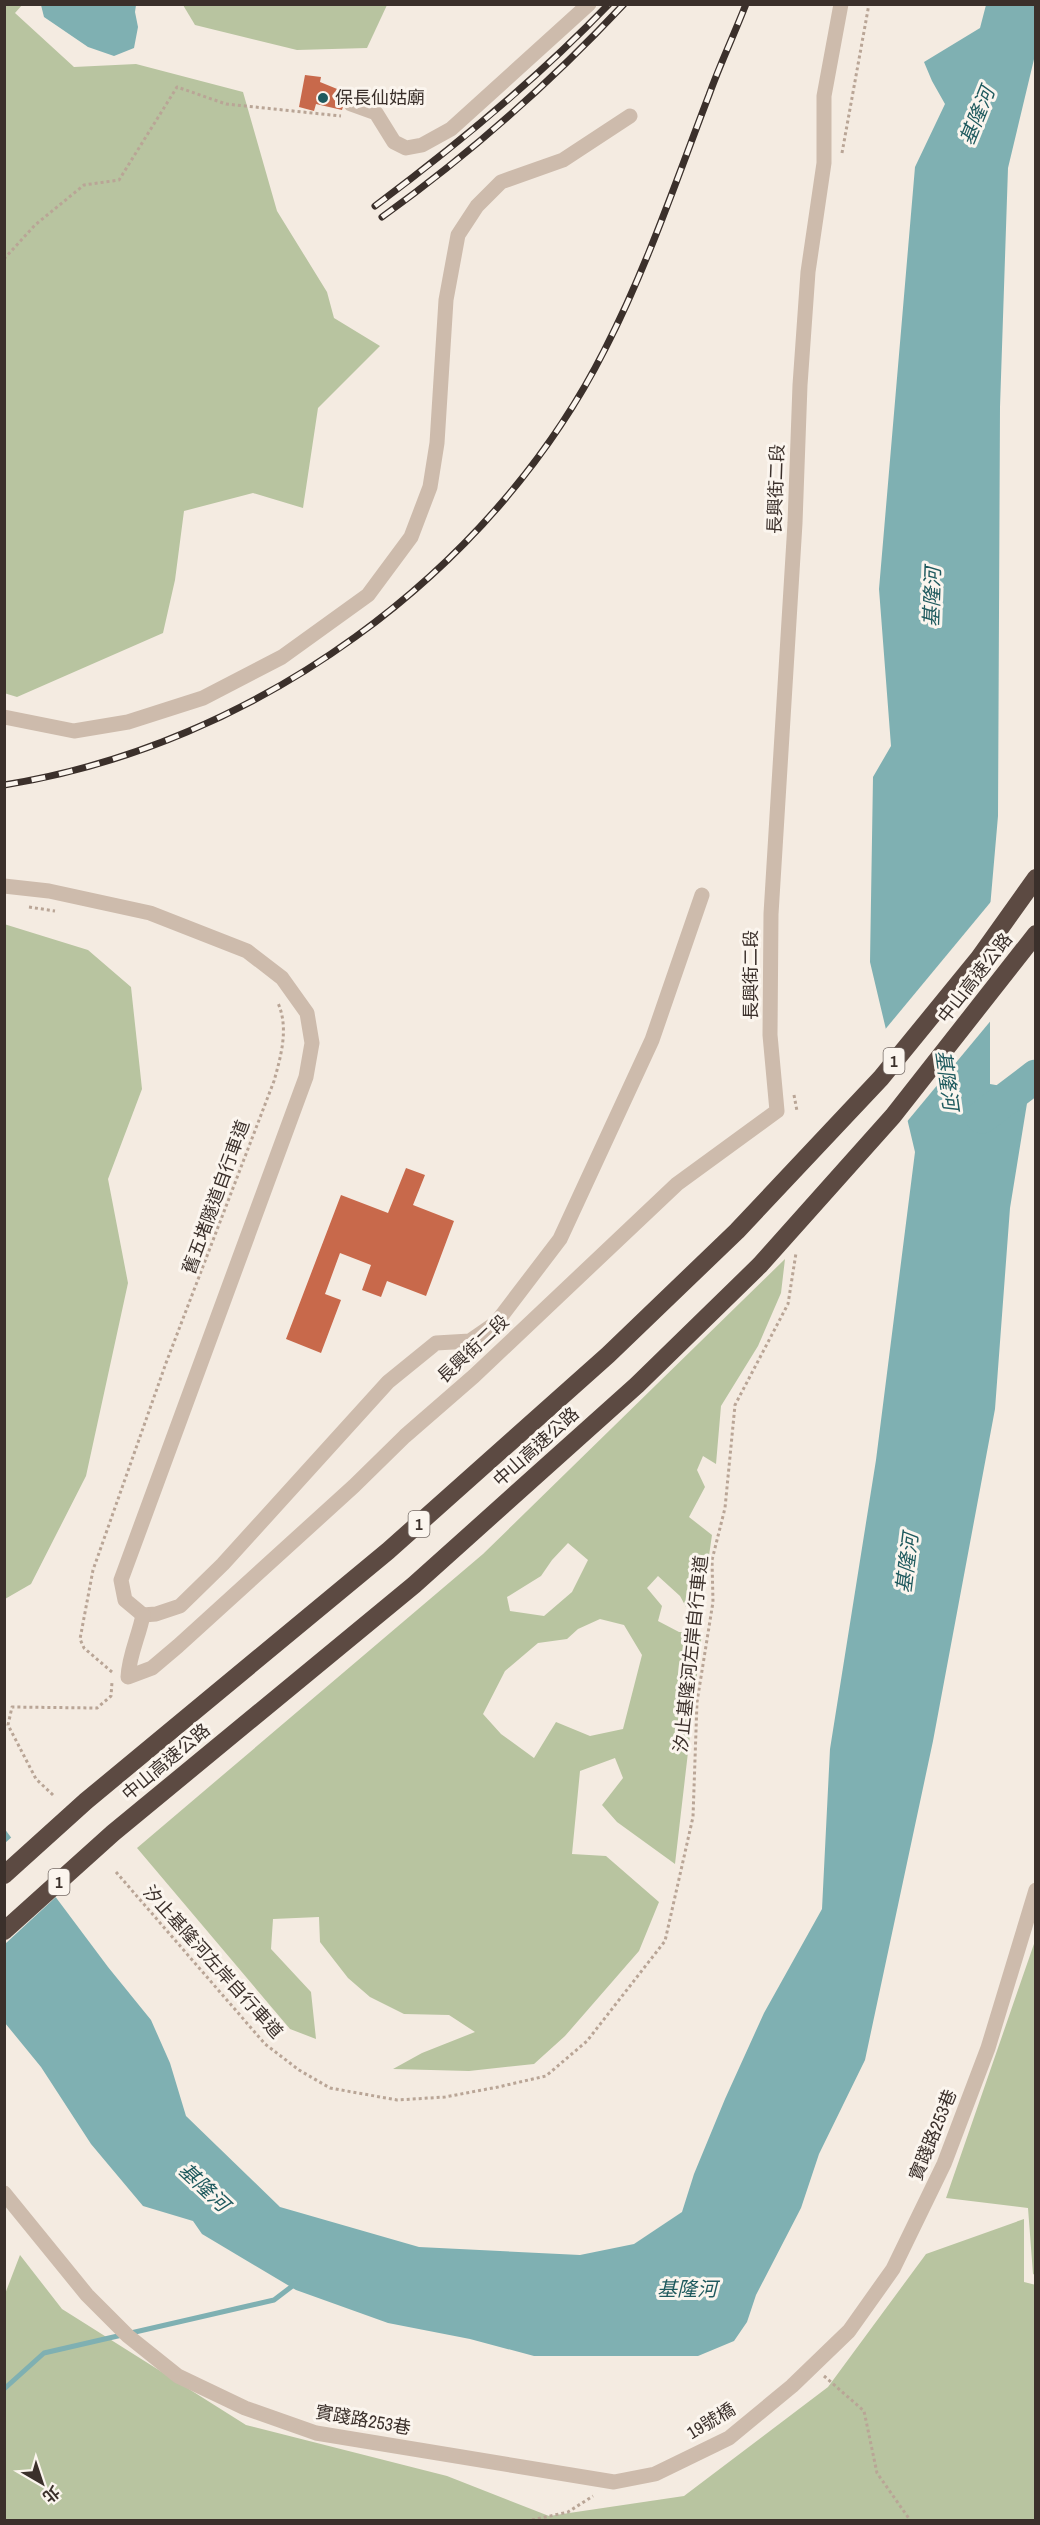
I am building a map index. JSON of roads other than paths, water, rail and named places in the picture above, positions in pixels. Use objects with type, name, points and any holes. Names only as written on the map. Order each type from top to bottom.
[{"type":"highway","name":"中山高速公路","points":[[4,1875],[86,1801],[388,1551],[608,1355],[737,1231],[880,1078],[979,958],[1035,878]]},
{"type":"highway","name":"中山高速公路","points":[[4,1931],[113,1833],[414,1585],[637,1385],[760,1265],[893,1116],[1035,934]]},
{"type":"street","points":[[351,104],[376,113],[394,142],[406,148],[422,145],[451,129],[589,4]]},
{"type":"street","name":"長興街二段","points":[[143,1615],[138,1641],[129,1658],[128,1677],[152,1668],[354,1486],[405,1436],[474,1376],[677,1184],[777,1111],[770,1035],[771,914],[795,523],[800,385],[808,272],[824,163],[824,96],[841,4]]},
{"type":"street","points":[[4,717],[74,731],[128,722],[203,698],[282,657],[368,595],[411,537],[430,487],[437,443],[447,300],[458,235],[477,206],[501,182],[564,160],[630,116]]},
{"type":"street","points":[[4,886],[49,891],[150,913],[247,951],[282,978],[307,1013],[312,1043],[306,1077],[121,1580],[125,1600],[143,1615],[156,1614],[180,1606],[223,1564],[388,1382],[436,1343],[470,1341],[482,1335],[496,1323],[517,1298],[560,1239],[652,1040],[702,895]]},
{"type":"street","name":"實踐路253巷","points":[[814,2367],[849,2331],[893,2269],[944,2164],[988,2048],[1035,1890]]},
{"type":"street","name":"實踐路253巷","points":[[4,2193],[87,2295],[128,2336],[178,2376],[245,2409],[316,2433],[614,2482]]},
{"type":"street","name":"19號橋","points":[[614,2482],[655,2474],[729,2438],[814,2367]]},
{"type":"water","points":[[41,5],[136,5],[138,27],[134,48],[114,56],[88,47],[44,17]]},
{"type":"water","name":"基隆河","points":[[986,5],[1035,5],[1035,55],[1008,168],[1000,407],[998,816],[990,908],[990,1084],[1029,1091],[1010,1208],[995,1409],[933,1741],[865,2060],[819,2154],[801,2208],[756,2295],[747,2322],[734,2341],[698,2356],[534,2356],[470,2339],[388,2323],[296,2290],[202,2234],[193,2221],[143,2206],[91,2144],[41,2067],[5,2023],[4,1828],[108,1967],[151,2020],[170,2063],[186,2116],[280,2207],[419,2247],[580,2255],[634,2244],[682,2212],[694,2174],[764,2013],[822,1909],[830,1749],[876,1460],[915,1152],[870,962],[873,777],[891,746],[879,589],[915,167],[945,104],[924,62],[980,28]]},
{"type":"waterway","points":[[982,1117],[1036,1076]]},
{"type":"waterway","points":[[4,2389],[44,2353],[274,2300],[295,2284]]},
{"type":"railway","points":[[375,206],[496,110],[582,32],[609,4]]},
{"type":"railway","points":[[382,217],[478,143],[538,90],[624,4]]},
{"type":"railway","points":[[4,785],[97,764],[187,732],[274,689],[356,637],[431,576],[498,507],[557,431],[605,349],[648,255],[713,83],[746,4]]},
{"type":"place","name":"保長仙姑廟","points":[[323,98]]}]
